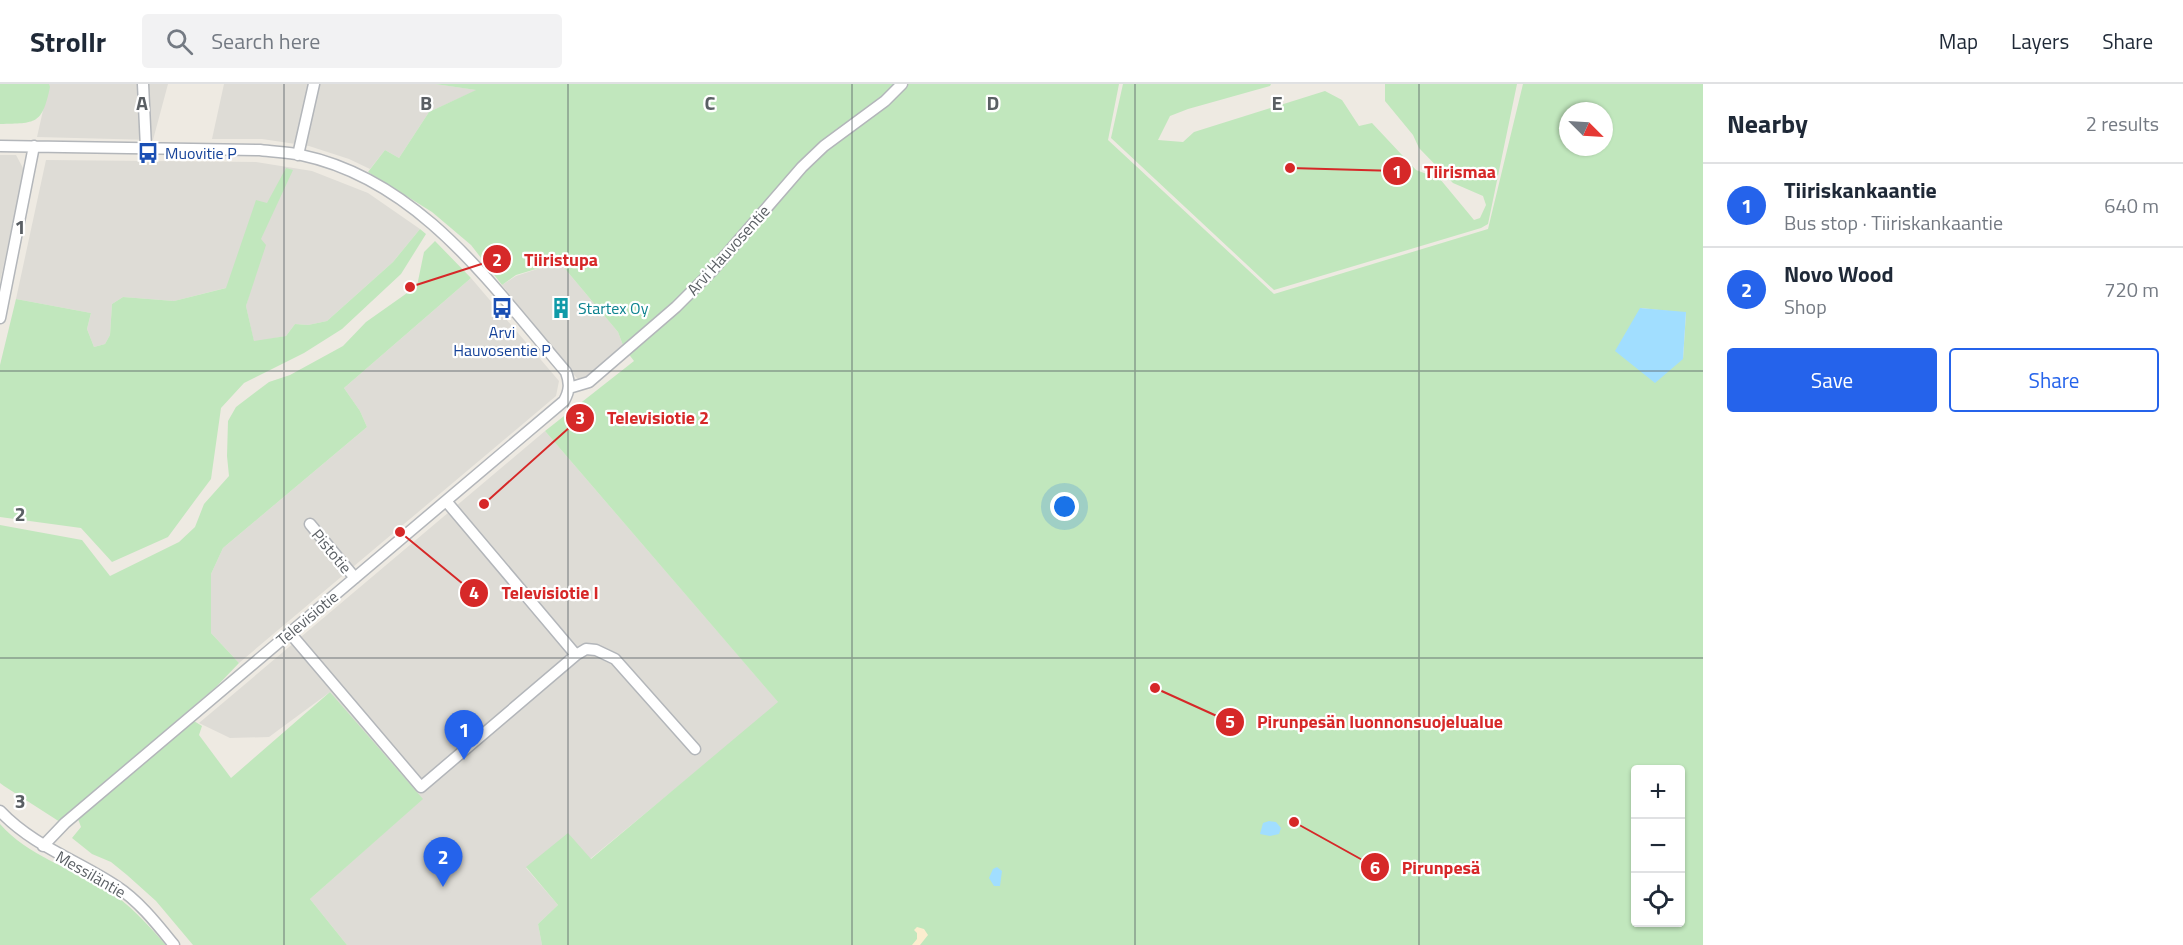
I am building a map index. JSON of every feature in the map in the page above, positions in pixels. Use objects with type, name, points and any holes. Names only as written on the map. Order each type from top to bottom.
[{"type":"street","points":[[143,84],[146,148]]},
{"type":"street","points":[[298,155],[314,84]]},
{"type":"street","name":"Arvi Hauvosentie","points":[[569,388],[589,382],[676,307],[712,271],[802,166],[902,84]]},
{"type":"street","points":[[0,146],[260,150],[298,155],[339,167],[385,189],[430,221],[471,260],[566,372],[569,388]]},
{"type":"street","points":[[0,318],[34,146]]},
{"type":"street","name":"Televisiotie","points":[[43,846],[65,823],[564,401],[569,388]]},
{"type":"street","points":[[446,501],[576,655]]},
{"type":"street","name":"Pistotie","points":[[310,524],[355,578]]},
{"type":"street","points":[[290,633],[421,787],[576,655],[586,649],[596,650],[615,659],[695,749]]},
{"type":"street","name":"Messiläntie","points":[[0,811],[23,833],[118,887],[131,897],[174,945]]},
{"type":"shaded area","points":[[49,84],[168,84],[153,140],[37,137]]},
{"type":"shaded area","points":[[224,84],[435,84],[477,90],[429,112],[399,158],[385,150],[370,169],[349,159],[309,146],[262,139],[212,139]]},
{"type":"shaded area","points":[[0,155],[16,155],[24,170],[0,282]]},
{"type":"shaded area","points":[[46,160],[256,162],[312,171],[368,193],[420,229],[393,262],[327,321],[308,325],[295,324],[286,336],[254,342],[246,306],[253,281],[174,301],[123,297],[112,304],[110,335],[105,344],[94,347],[87,329],[91,313],[16,299]]},
{"type":"shaded area","points":[[556,263],[561,264],[618,332],[624,348],[585,379],[578,379],[574,375],[502,285],[516,276]]},
{"type":"shaded area","points":[[471,278],[559,381],[556,396],[239,663],[211,633],[211,574],[223,548],[367,427],[360,411],[344,388]]},
{"type":"shaded area","points":[[545,431],[779,703],[590,859],[526,868],[558,905],[538,924],[542,945],[347,945],[310,899],[422,799],[330,692],[269,737],[230,738],[199,723]]},
{"type":"green space","points":[[0,84],[49,84],[47,99],[40,115],[30,122],[0,124]]},
{"type":"green space","points":[[435,84],[1119,84],[1108,140],[1274,294],[1488,229],[1523,84],[1703,84],[1703,945],[542,945],[538,924],[558,905],[526,867],[568,833],[591,859],[778,702],[545,431],[634,361],[624,348],[618,332],[561,264],[556,263],[516,275],[502,285],[471,245],[432,212],[368,172],[385,150],[399,158],[429,112],[476,90]],"holes":[[[1641,308],[1686,313],[1683,359]]]},
{"type":"green space","points":[[1123,84],[1271,84],[1170,116],[1158,140],[1183,142],[1194,132],[1325,91],[1342,100],[1359,126],[1372,123],[1416,170],[1440,179],[1474,220],[1480,218],[1486,205],[1483,196],[1453,183],[1419,148],[1413,135],[1385,101],[1385,84],[1517,84],[1488,224],[1274,290],[1111,138]]},
{"type":"green space","points":[[286,168],[293,170],[261,239],[266,245],[246,306],[254,341],[286,336],[295,324],[308,325],[327,321],[393,262],[420,229],[426,234],[401,274],[342,329],[304,353],[244,383],[221,408],[211,479],[168,537],[112,562],[81,528],[0,517],[0,365],[16,299],[91,313],[87,329],[94,347],[105,344],[110,335],[112,304],[123,297],[174,301],[226,288],[256,200],[267,203]]},
{"type":"green space","points":[[435,241],[471,278],[344,388],[360,411],[367,427],[223,548],[211,574],[211,633],[239,663],[217,686],[60,822],[0,783],[0,525],[82,540],[110,576],[179,542],[195,527],[204,504],[229,476],[228,421],[236,407],[269,382],[290,375],[343,346],[366,322],[417,286],[424,252]]},
{"type":"green space","points":[[330,692],[423,799],[310,899],[347,945],[193,945],[156,901],[127,875],[111,862],[92,854],[72,838],[81,827],[78,819],[194,721],[202,726],[199,735],[231,778]]},
{"type":"green space","points":[[0,824],[23,845],[114,895],[138,915],[166,945],[0,945]]},
{"type":"sand","points":[[917,927],[924,929],[928,935],[920,945],[912,945],[917,939],[917,933],[914,930]]},
{"type":"water","points":[[1640,308],[1686,312],[1683,359],[1655,383],[1615,351]]},
{"type":"water","points":[[1276,822],[1281,828],[1279,834],[1270,836],[1260,834],[1263,823]]},
{"type":"water","points":[[997,867],[1002,871],[1000,886],[994,886],[989,878],[993,869]]},
{"type":"place","name":"Muovitie P","points":[[148,153]]},
{"type":"place","name":"Tiirismaa","points":[[1290,168]]},
{"type":"place","name":"Tiiristupa","points":[[410,287]]},
{"type":"place","name":"Arvi Hauvosentie P","points":[[502,308]]},
{"type":"place","name":"Startex Oy","points":[[561,308]]},
{"type":"place","name":"Televisiotie 2","points":[[484,504]]},
{"type":"place","name":"Televisiotie I","points":[[400,532]]},
{"type":"place","name":"Pirunpesän luonnonsuojelualue","points":[[1155,688]]},
{"type":"place","name":"Tiiriskankaantie","points":[[464,760]]},
{"type":"place","name":"Pirunpesä","points":[[1294,822]]},
{"type":"place","name":"Novo Wood","points":[[443,887]]}]
